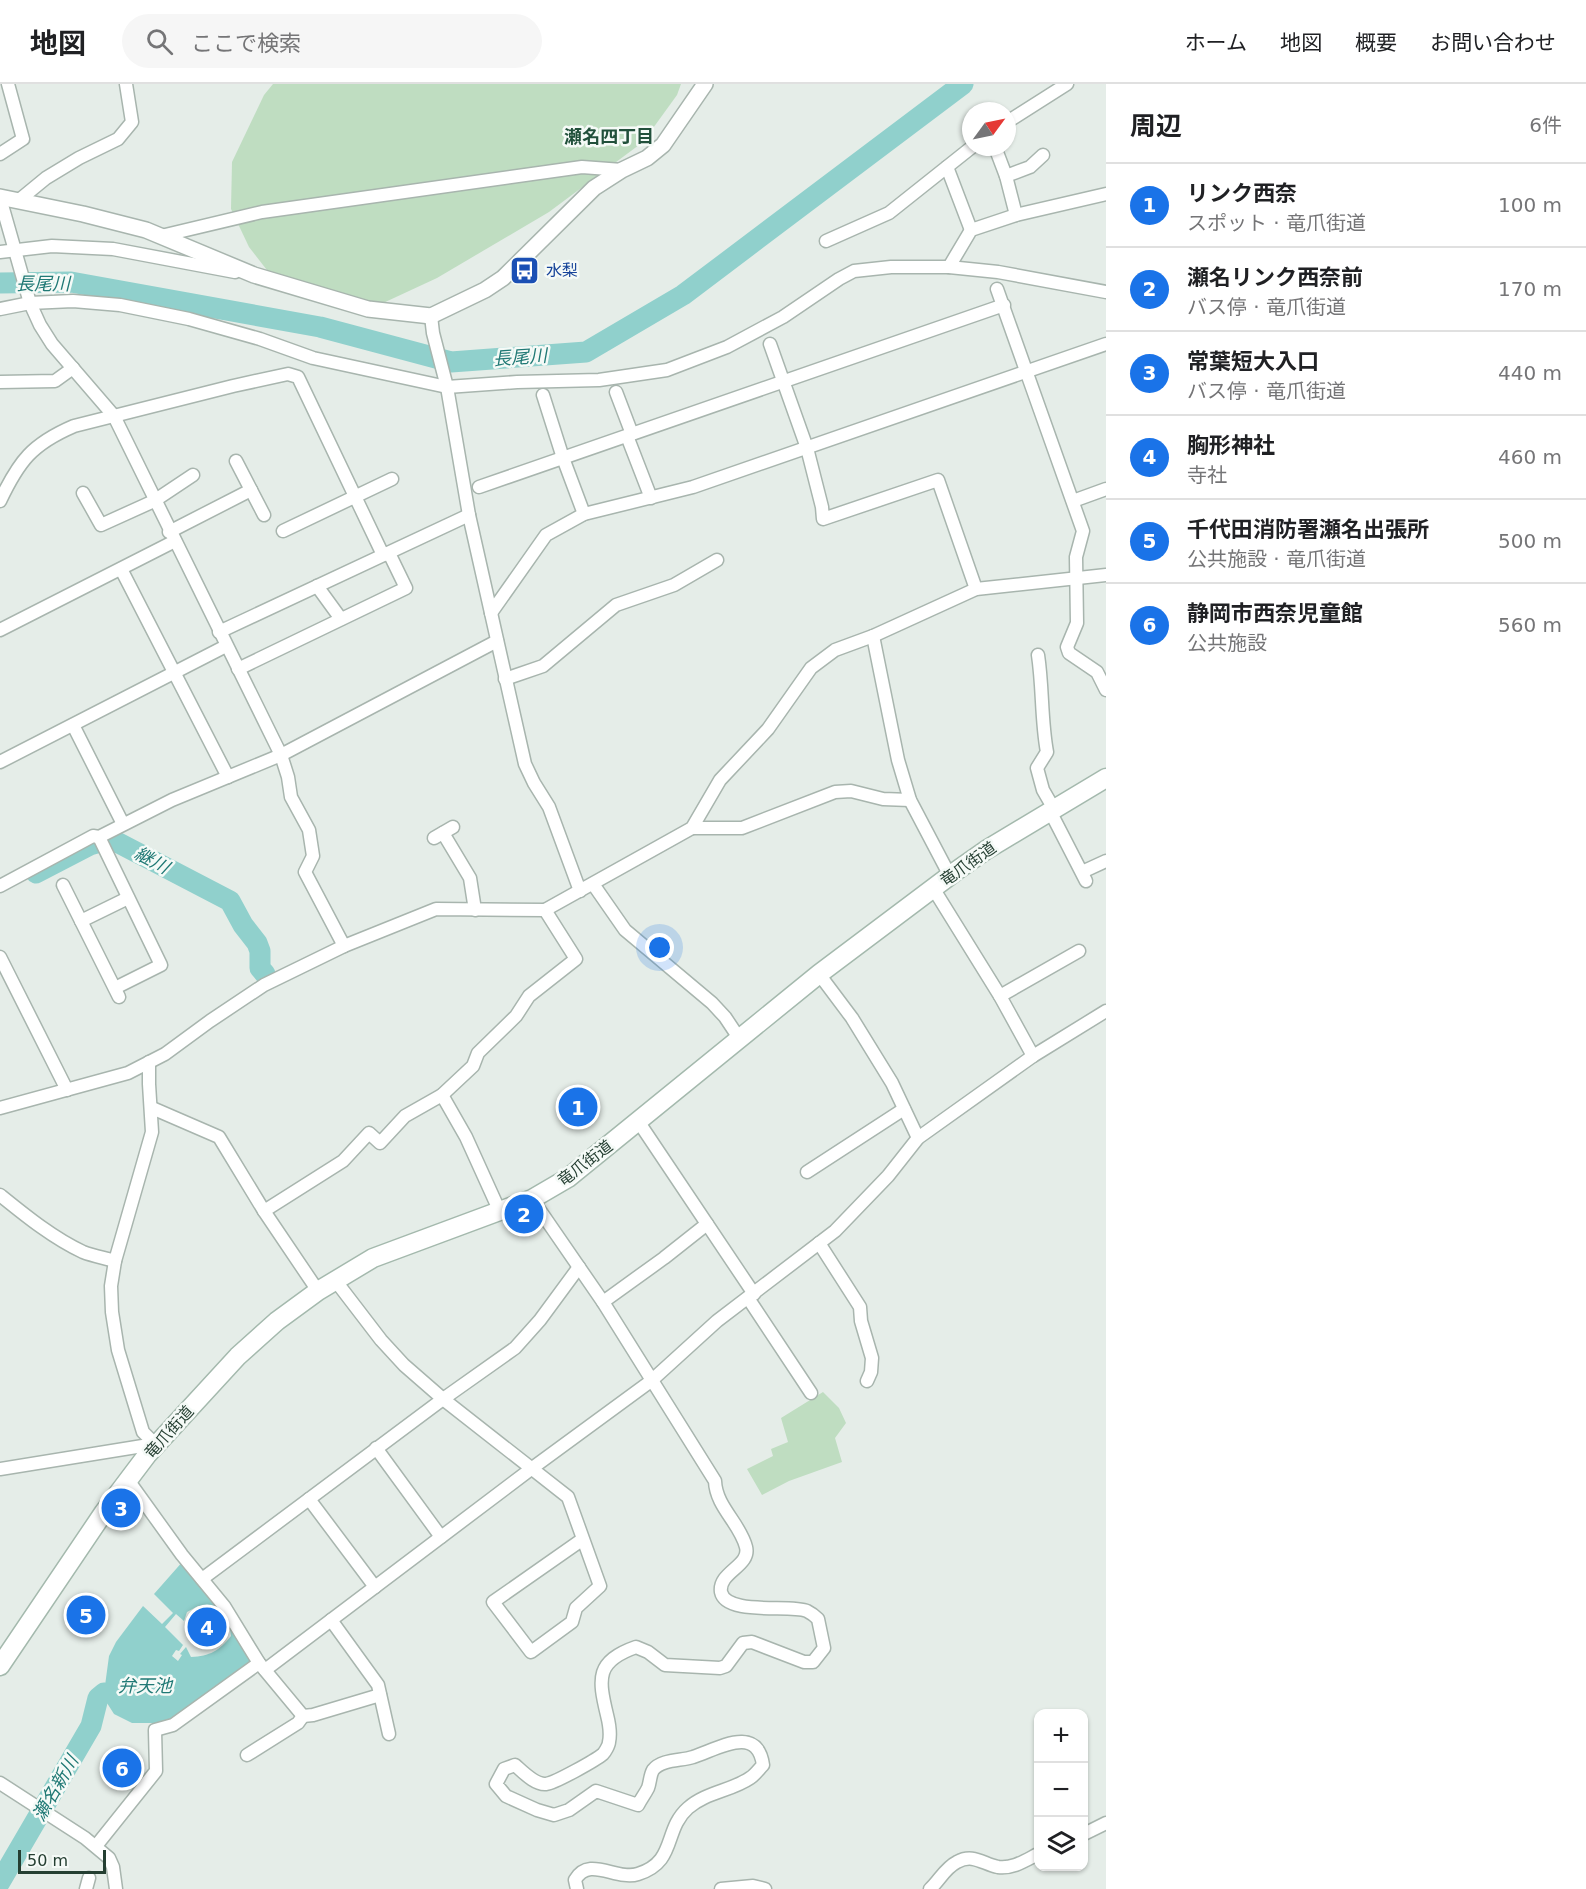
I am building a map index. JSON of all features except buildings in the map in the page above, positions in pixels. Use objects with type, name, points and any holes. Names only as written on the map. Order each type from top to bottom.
[{"type":"main road","name":"竜爪街道","points":[[0,1666],[128,1480],[156,1444],[238,1356],[277,1321],[318,1291],[373,1258],[532,1199],[568,1178],[819,974],[933,888],[986,850],[1106,778]]},
{"type":"street","points":[[0,154],[23,139],[8,84]]},
{"type":"street","points":[[18,201],[46,178],[79,158],[118,139],[132,122],[126,84]]},
{"type":"street","points":[[344,946],[305,872],[313,856],[309,830],[291,796],[281,756],[114,416],[52,344],[40,325],[30,303],[0,198],[83,214],[146,230],[254,275],[368,309],[431,316],[485,290],[502,278],[594,188],[622,170],[647,158],[663,145],[705,84]]},
{"type":"street","points":[[1016,116],[1067,84]]},
{"type":"street","points":[[826,241],[889,213],[962,155]]},
{"type":"street","points":[[1006,176],[1030,167],[1043,155]]},
{"type":"street","points":[[998,156],[1016,215]]},
{"type":"street","points":[[161,236],[262,212],[582,167],[622,170]]},
{"type":"street","points":[[947,167],[971,230]]},
{"type":"street","points":[[949,267],[971,230],[1016,215],[1106,194]]},
{"type":"street","points":[[0,252],[17,253],[52,246],[113,249],[254,275]]},
{"type":"street","points":[[0,309],[30,303],[73,301],[120,305],[189,319],[250,336],[313,358],[445,382],[517,382],[599,380],[667,370],[727,347],[783,317],[839,279],[855,271],[891,267],[949,267],[998,272],[1106,292]]},
{"type":"street","points":[[997,289],[1083,531],[1076,556],[1077,623],[1067,647],[1069,653],[1096,672],[1106,690]]},
{"type":"street","points":[[479,488],[1004,305]]},
{"type":"street","points":[[431,316],[469,515],[525,764],[549,807],[580,891]]},
{"type":"street","points":[[770,344],[807,448],[823,519],[938,480],[976,589]]},
{"type":"street","points":[[490,614],[546,535],[584,514],[693,487],[1106,344]]},
{"type":"street","points":[[0,382],[55,381],[73,368]]},
{"type":"street","points":[[0,501],[13,473],[32,451],[66,430],[233,386],[288,374],[298,377],[355,496],[406,588],[238,669]]},
{"type":"street","points":[[616,392],[651,498]]},
{"type":"street","points":[[543,395],[584,514]]},
{"type":"street","points":[[236,461],[264,515]]},
{"type":"street","points":[[83,493],[101,525],[154,501],[193,475]]},
{"type":"street","points":[[283,531],[392,479]]},
{"type":"street","points":[[0,630],[121,569],[251,489]]},
{"type":"street","points":[[1073,501],[1106,489]]},
{"type":"street","points":[[219,632],[469,515]]},
{"type":"street","points":[[506,679],[543,666],[616,605],[674,585],[717,560]]},
{"type":"street","points":[[121,569],[228,777]]},
{"type":"street","points":[[692,828],[720,780],[768,729],[811,668],[835,650],[873,636],[976,589],[1106,575]]},
{"type":"street","points":[[317,586],[341,619]]},
{"type":"street","points":[[873,636],[898,760],[910,800],[950,876]]},
{"type":"street","points":[[0,886],[93,836],[99,837],[172,800],[281,756],[497,641]]},
{"type":"street","points":[[0,762],[226,646]]},
{"type":"street","points":[[1038,655],[1042,684],[1042,726],[1047,752],[1037,768],[1043,790],[1084,876],[1106,861]]},
{"type":"street","points":[[73,725],[123,824]]},
{"type":"street","points":[[0,1108],[128,1073],[165,1054],[264,985],[344,946],[436,909],[544,910],[692,828],[742,828],[835,792],[910,800]]},
{"type":"street","points":[[443,833],[470,878],[475,910]]},
{"type":"street","points":[[63,885],[117,992],[161,965],[99,837]]},
{"type":"street","points":[[593,884],[625,930],[712,1003],[739,1038]]},
{"type":"street","points":[[933,888],[1033,1056]]},
{"type":"street","points":[[81,921],[128,898]]},
{"type":"street","points":[[264,1211],[343,1161],[369,1133],[380,1143],[405,1116],[442,1095],[473,1066],[478,1053],[516,1016],[529,996],[576,959],[544,910]]},
{"type":"street","points":[[999,996],[1079,951]]},
{"type":"street","points":[[0,957],[5,978],[67,1090]]},
{"type":"street","points":[[819,974],[852,1018],[892,1083],[918,1138]]},
{"type":"street","points":[[96,1846],[156,1771],[155,1730],[173,1725],[331,1620],[651,1381],[717,1321],[835,1231],[888,1176],[918,1138],[1033,1056],[1106,1011]]},
{"type":"street","points":[[149,1062],[152,1132],[111,1286],[112,1312],[118,1350],[143,1432],[156,1444]]},
{"type":"street","points":[[442,1095],[466,1137],[500,1212]]},
{"type":"street","points":[[152,1108],[219,1137],[264,1211],[318,1291]]},
{"type":"street","points":[[807,1172],[904,1109]]},
{"type":"street","points":[[638,1121],[707,1224],[811,1393]]},
{"type":"street","points":[[0,1195],[34,1222],[71,1245],[85,1252],[116,1261]]},
{"type":"street","points":[[532,1199],[603,1302],[715,1481],[715,1494],[747,1547],[745,1558],[723,1581],[721,1591],[724,1600],[729,1604],[766,1609],[806,1610],[818,1619],[824,1648],[813,1662],[804,1662],[752,1641],[743,1643],[726,1666],[720,1668],[665,1665],[648,1652],[636,1647],[615,1656],[608,1663],[600,1685],[609,1726],[609,1742],[604,1753],[557,1780],[545,1784],[534,1780],[515,1766],[504,1769],[496,1784],[506,1796],[554,1815],[569,1810],[596,1791],[638,1805],[648,1788],[653,1770],[659,1766],[692,1758],[736,1741],[755,1747],[762,1756],[763,1765],[750,1779],[698,1800],[688,1808],[673,1831],[668,1851],[662,1859],[648,1869],[625,1876],[587,1868],[579,1873],[575,1880],[577,1889]]},
{"type":"street","points":[[603,1302],[707,1224]]},
{"type":"street","points":[[819,1243],[860,1307],[861,1321],[872,1358],[871,1372],[867,1381]]},
{"type":"street","points":[[202,1579],[515,1348],[540,1320],[579,1267]]},
{"type":"street","points":[[335,1280],[381,1340],[404,1365],[443,1399],[568,1497],[600,1586],[576,1608],[572,1622],[531,1652],[493,1602],[583,1539]]},
{"type":"street","points":[[0,1469],[156,1444]]},
{"type":"street","points":[[376,1449],[441,1537]]},
{"type":"street","points":[[128,1480],[182,1555],[224,1606],[262,1666],[303,1716]]},
{"type":"street","points":[[309,1499],[375,1587]]},
{"type":"street","points":[[331,1620],[378,1685],[389,1734]]},
{"type":"street","points":[[303,1716],[380,1695]]},
{"type":"street","points":[[247,1755],[298,1724],[303,1716]]},
{"type":"street","points":[[0,1783],[96,1846],[109,1858],[113,1867],[116,1889]]},
{"type":"street","points":[[1088,1832],[1106,1823]]},
{"type":"street","points":[[930,1889],[950,1866],[959,1860],[980,1859],[998,1867],[1013,1866],[1034,1856]]},
{"type":"street","points":[[721,1889],[753,1886],[765,1889]]},
{"type":"green space","points":[[273,84],[681,84],[677,95],[643,142],[549,212],[437,278],[381,304],[332,293],[270,274],[249,247],[231,209],[232,162],[264,95]]},
{"type":"green space","points":[[823,1392],[839,1408],[846,1423],[835,1438],[842,1462],[789,1481],[762,1495],[747,1469],[773,1456],[771,1449],[788,1442],[781,1418]]},
{"type":"water","name":"弁天池","points":[[184,1560],[255,1661],[165,1723],[132,1723],[114,1714],[107,1703],[104,1693],[109,1656],[116,1642],[143,1606],[162,1624],[173,1613],[154,1594]],"holes":[[[198,1606],[212,1606],[230,1629],[231,1636],[214,1652],[204,1655],[191,1657],[186,1647],[178,1661],[172,1656],[183,1645],[165,1627],[176,1614],[184,1621],[187,1612]]]},
{"type":"waterway","name":"長尾川","points":[[0,283],[71,282],[320,327],[451,362],[586,352],[683,295],[963,84]]},
{"type":"waterway","name":"継川","points":[[36,873],[90,845],[111,839],[230,901],[243,925],[257,943],[260,951],[260,968],[265,974]]},
{"type":"waterway","name":"瀬名新川","points":[[0,1882],[91,1726],[98,1698],[104,1693]]},
{"type":"place","name":"水梨","points":[[525,270]]},
{"type":"place","name":"リンク西奈","points":[[578,1107]]},
{"type":"place","name":"瀬名リンク西奈前","points":[[524,1214]]},
{"type":"place","name":"常葉短大入口","points":[[121,1508]]},
{"type":"place","name":"千代田消防署瀬名出張所","points":[[86,1615]]},
{"type":"place","name":"胸形神社","points":[[207,1627]]},
{"type":"place","name":"静岡市西奈児童館","points":[[122,1768]]},
{"type":"district","name":"瀬名四丁目","points":[[609,136]]}]
